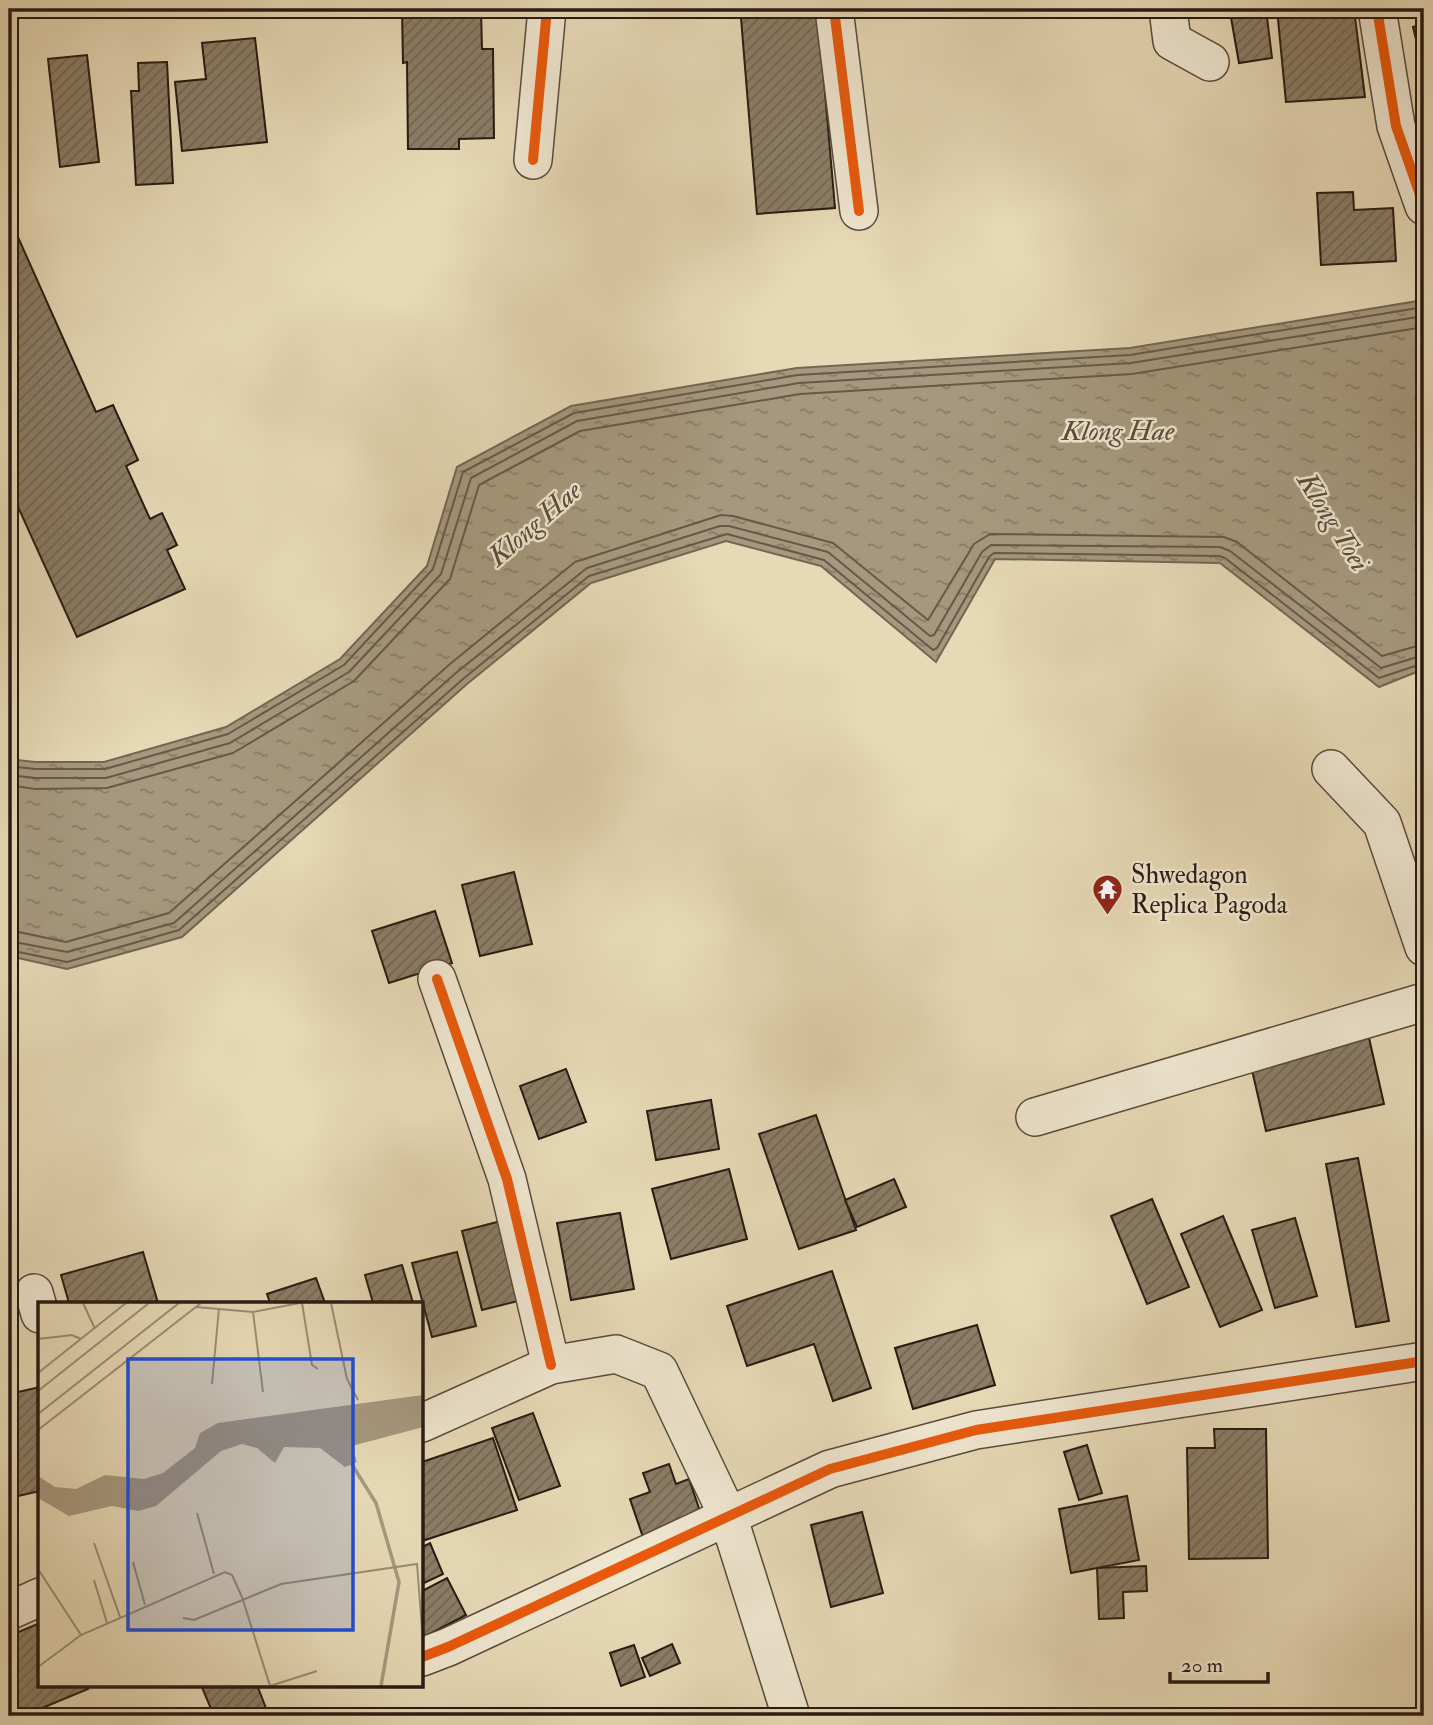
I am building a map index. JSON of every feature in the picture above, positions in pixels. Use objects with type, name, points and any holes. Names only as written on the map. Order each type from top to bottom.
[{"type":"street","points":[[533,160],[547,9]]},
{"type":"street","points":[[834,9],[859,211]]},
{"type":"street","points":[[1168,9],[1172,41],[1210,62]]},
{"type":"street","points":[[1377,9],[1396,126],[1424,206]]},
{"type":"street","points":[[1331,769],[1382,823],[1424,947]]},
{"type":"street","points":[[437,979],[507,1179],[551,1365]]},
{"type":"street","points":[[1035,1117],[1424,1002]]},
{"type":"street","points":[[424,1422],[551,1365],[615,1354],[659,1371],[728,1516],[791,1716]]},
{"type":"street","points":[[424,1656],[830,1469],[976,1430],[1424,1361]]},
{"type":"street","points":[[9,1612],[38,1598]]},
{"type":"water","points":[[1424,300],[1424,669],[1379,687],[1220,563],[995,559],[936,662],[821,566],[726,541],[591,583],[467,684],[182,937],[67,969],[9,956],[9,759],[35,762],[104,762],[226,727],[340,659],[427,566],[457,467],[571,406],[797,368],[1130,348]]},
{"type":"building","points":[[402,9],[481,9],[482,49],[493,49],[494,138],[459,139],[459,149],[408,149],[407,62],[403,63]]},
{"type":"building","points":[[1266,9],[1272,58],[1239,63],[1230,12]]},
{"type":"building","points":[[1277,9],[1354,9],[1365,97],[1286,102]]},
{"type":"building","points":[[818,12],[835,208],[757,214],[741,18]]},
{"type":"building","points":[[1424,24],[1424,73],[1413,27]]},
{"type":"building","points":[[255,38],[267,142],[182,151],[175,82],[206,79],[202,43]]},
{"type":"building","points":[[87,55],[99,162],[60,167],[48,59]]},
{"type":"building","points":[[167,62],[173,183],[136,185],[131,91],[139,91],[138,63]]},
{"type":"building","points":[[1353,192],[1354,210],[1393,208],[1396,261],[1321,265],[1317,193]]},
{"type":"building","points":[[9,217],[96,412],[113,405],[138,460],[126,466],[150,519],[162,513],[177,545],[167,550],[185,589],[77,637],[9,487]]},
{"type":"building","points":[[514,872],[532,944],[480,956],[462,885]]},
{"type":"building","points":[[435,911],[452,963],[389,983],[372,931]]},
{"type":"building","points":[[1367,1029],[1384,1104],[1266,1131],[1249,1057]]},
{"type":"building","points":[[566,1069],[586,1122],[539,1139],[520,1086]]},
{"type":"building","points":[[711,1100],[719,1149],[656,1160],[647,1111]]},
{"type":"building","points":[[816,1115],[856,1230],[799,1249],[759,1134]]},
{"type":"building","points":[[1358,1158],[1389,1321],[1356,1327],[1326,1164]]},
{"type":"building","points":[[729,1169],[747,1239],[671,1259],[652,1189]]},
{"type":"building","points":[[894,1179],[906,1207],[857,1227],[845,1200]]},
{"type":"building","points":[[1152,1199],[1189,1287],[1147,1304],[1111,1216]]},
{"type":"building","points":[[620,1213],[634,1289],[571,1300],[557,1223]]},
{"type":"building","points":[[1223,1216],[1262,1310],[1220,1327],[1181,1234]]},
{"type":"building","points":[[1295,1218],[1317,1296],[1275,1308],[1252,1230]]},
{"type":"building","points":[[509,1219],[530,1298],[482,1310],[462,1231]]},
{"type":"building","points":[[143,1252],[158,1302],[69,1302],[61,1275]]},
{"type":"building","points":[[457,1252],[476,1326],[432,1337],[412,1263]]},
{"type":"building","points":[[402,1265],[413,1302],[373,1302],[365,1275]]},
{"type":"building","points":[[832,1271],[871,1388],[833,1401],[814,1344],[747,1366],[727,1306]]},
{"type":"building","points":[[316,1278],[325,1302],[270,1302],[267,1294]]},
{"type":"building","points":[[977,1325],[995,1385],[913,1409],[895,1348]]},
{"type":"building","points":[[38,1387],[38,1491],[18,1496],[9,1455],[9,1394]]},
{"type":"building","points":[[533,1413],[560,1486],[519,1500],[492,1428]]},
{"type":"building","points":[[1214,1429],[1266,1429],[1268,1558],[1189,1559],[1187,1448],[1215,1448]]},
{"type":"building","points":[[493,1438],[517,1510],[424,1540],[424,1461]]},
{"type":"building","points":[[1087,1445],[1102,1493],[1079,1500],[1064,1452]]},
{"type":"building","points":[[669,1464],[676,1484],[689,1479],[701,1514],[646,1546],[630,1499],[650,1492],[643,1473]]},
{"type":"building","points":[[1127,1496],[1139,1560],[1071,1573],[1059,1509]]},
{"type":"building","points":[[862,1512],[883,1593],[831,1607],[811,1525]]},
{"type":"building","points":[[430,1543],[443,1574],[424,1583],[424,1546]]},
{"type":"building","points":[[1146,1566],[1147,1591],[1123,1592],[1124,1618],[1099,1619],[1097,1568]]},
{"type":"building","points":[[447,1578],[466,1615],[424,1637],[424,1590]]},
{"type":"building","points":[[38,1624],[38,1686],[86,1686],[88,1689],[23,1716],[9,1716],[9,1636]]},
{"type":"building","points":[[672,1644],[680,1663],[650,1676],[642,1658]]},
{"type":"building","points":[[634,1645],[645,1677],[621,1686],[610,1653]]},
{"type":"building","points":[[201,1686],[257,1686],[269,1716],[214,1716]]},
{"type":"cycle path","points":[[533,160],[547,9]]},
{"type":"cycle path","points":[[834,9],[859,211]]},
{"type":"cycle path","points":[[1377,9],[1396,126],[1424,206]]},
{"type":"cycle path","points":[[437,979],[507,1179],[551,1365]]},
{"type":"cycle path","points":[[424,1656],[830,1469],[976,1430],[1424,1361]]},
{"type":"place","name":"Shwedagon Replica Pagoda","points":[[1108,917]]},
{"type":"water label","name":"Klong Hae","points":[[1118,431]]},
{"type":"water label","name":"Klong Toei","points":[[1333,522]]},
{"type":"water label","name":"Klong Hae","points":[[535,524]]}]
